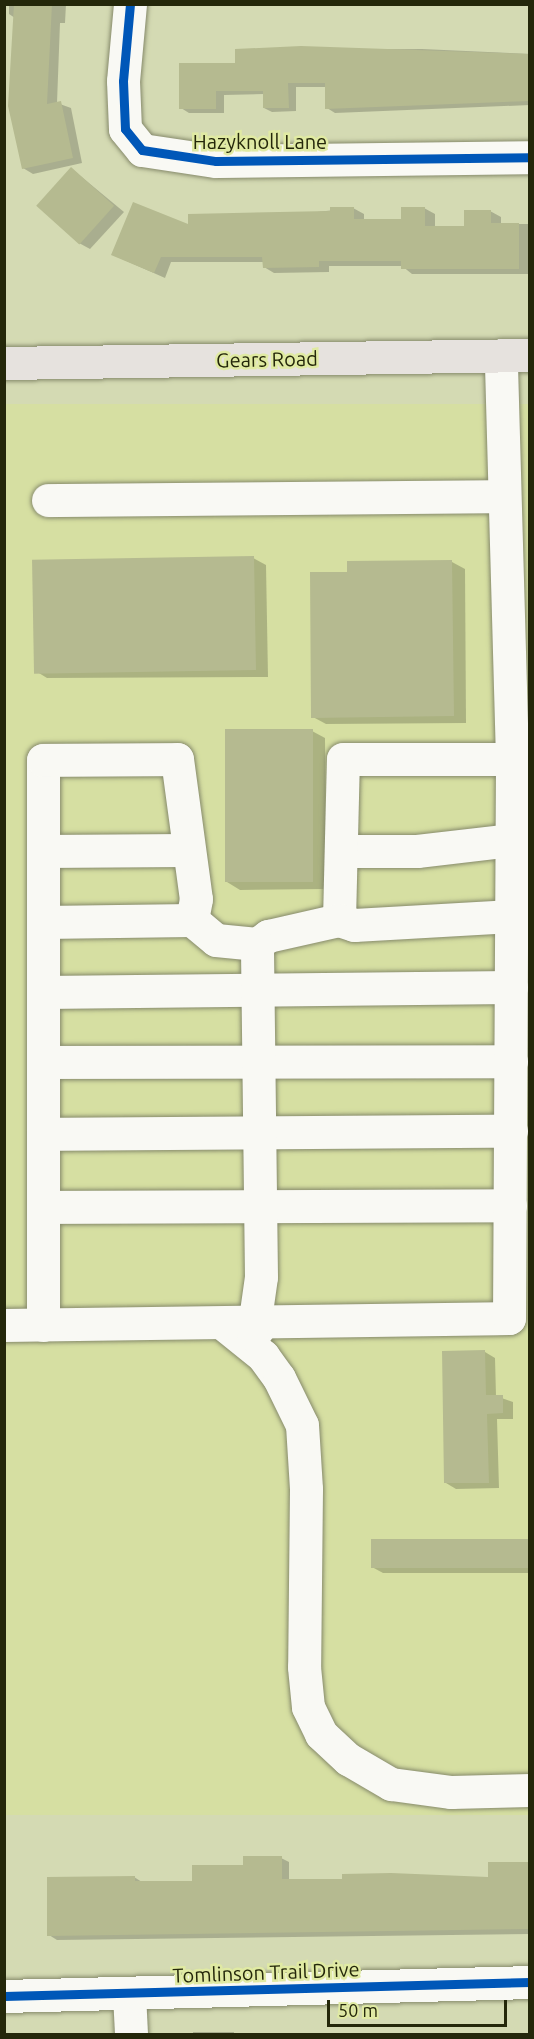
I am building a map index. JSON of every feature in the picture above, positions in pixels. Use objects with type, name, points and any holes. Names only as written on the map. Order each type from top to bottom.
[{"type":"main road","name":"Gears Road","points":[[4,363],[515,355]]},
{"type":"street","name":"Hazyknoll Lane","points":[[130,4],[123,81],[125,129],[142,150],[216,161],[530,157]]},
{"type":"street","points":[[4,1325],[222,1323],[255,1332],[510,1318],[515,355]]},
{"type":"street","points":[[48,500],[513,512]]},
{"type":"street","points":[[43,1325],[43,760],[177,759],[186,850],[196,899],[192,920]]},
{"type":"street","points":[[339,920],[343,851],[343,759],[512,759]]},
{"type":"street","points":[[343,851],[417,851],[512,840]]},
{"type":"street","points":[[43,851],[186,850]]},
{"type":"street","points":[[43,922],[192,920],[216,940],[257,944],[268,936],[339,920],[354,925],[512,916]]},
{"type":"street","points":[[257,944],[261,1062],[261,1277],[255,1332],[302,1425],[306,1489],[304,1667],[308,1707],[321,1734],[348,1759],[391,1784],[451,1792],[530,1790]]},
{"type":"street","points":[[43,992],[259,992],[511,987]]},
{"type":"street","points":[[43,1062],[511,1061]]},
{"type":"street","points":[[43,1134],[510,1131]]},
{"type":"street","points":[[43,1207],[510,1205]]},
{"type":"street","name":"Tomlinson Trail Drive","points":[[4,1996],[530,1982]]},
{"type":"street","points":[[129,1994],[131,2034]]},
{"type":"shaded area","points":[[4,404],[529,404],[529,1815],[4,1815]]},
{"type":"building","points":[[14,4],[52,4],[47,104],[61,101],[73,158],[22,169],[8,106]]},
{"type":"building","points":[[301,46],[530,54],[530,101],[325,109],[325,83],[288,83],[289,108],[263,108],[263,91],[216,91],[216,109],[179,109],[179,63],[235,63],[235,49]]},
{"type":"building","points":[[71,167],[114,206],[79,244],[36,206]]},
{"type":"building","points":[[133,202],[188,224],[188,214],[330,211],[330,207],[354,207],[354,219],[401,219],[401,207],[425,207],[425,226],[464,226],[464,210],[491,210],[491,223],[519,223],[519,269],[401,269],[401,261],[319,261],[319,267],[263,268],[262,257],[161,257],[154,273],[111,255]]},
{"type":"building","points":[[254,556],[256,670],[34,674],[32,560]]},
{"type":"building","points":[[452,560],[454,716],[311,718],[310,572],[347,572],[347,561]]},
{"type":"building","points":[[225,729],[313,729],[313,882],[225,882]]},
{"type":"building","points":[[485,1350],[486,1395],[503,1395],[503,1413],[487,1414],[489,1483],[444,1483],[442,1351]]},
{"type":"building","points":[[371,1539],[529,1539],[529,1568],[371,1568]]},
{"type":"building","points":[[243,1856],[282,1856],[282,1879],[342,1879],[342,1874],[391,1873],[488,1877],[488,1862],[529,1862],[529,1929],[47,1936],[47,1877],[135,1876],[135,1881],[192,1881],[192,1865],[243,1865]]},
{"type":"cycle path","points":[[130,4],[123,81],[125,129],[142,150],[216,161],[530,157]]},
{"type":"cycle path","points":[[4,1996],[530,1982]]}]
